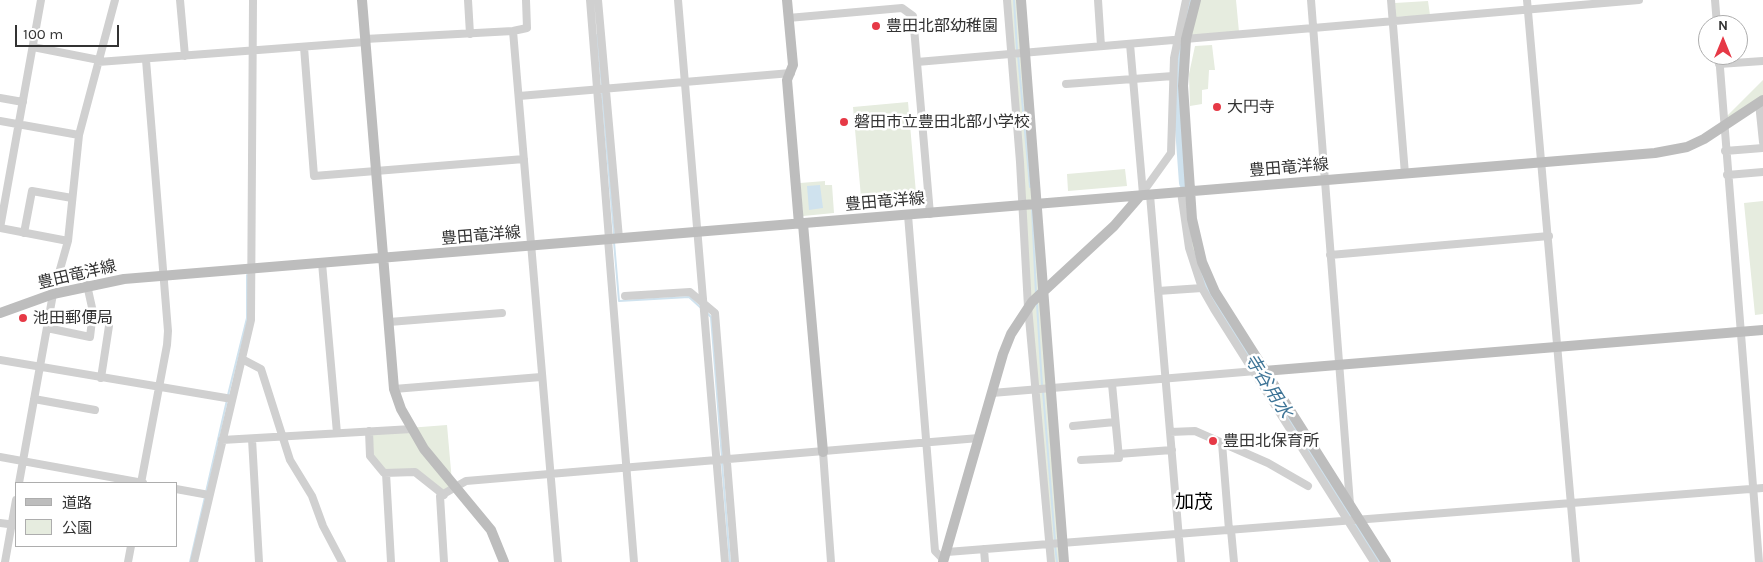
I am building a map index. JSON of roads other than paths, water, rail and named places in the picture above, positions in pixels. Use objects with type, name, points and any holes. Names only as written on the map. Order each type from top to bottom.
[{"type":"street","points":[[41,0],[0,228],[68,240]]},
{"type":"street","points":[[19,482],[53,294],[68,240],[78,135],[115,0]]},
{"type":"street","points":[[180,0],[185,56]]},
{"type":"street","points":[[194,562],[208,495],[251,320],[253,0]]},
{"type":"street","points":[[362,0],[394,389],[412,429],[424,450],[491,530],[504,562]]},
{"type":"street","points":[[468,0],[470,34]]},
{"type":"street","points":[[33,47],[98,61],[146,60],[365,41],[513,31],[527,28],[526,0]]},
{"type":"street","points":[[590,0],[601,88],[613,239],[626,467],[634,562]]},
{"type":"street","points":[[598,0],[601,88]]},
{"type":"street","points":[[678,0],[725,562]]},
{"type":"street","points":[[787,0],[793,65],[787,80],[832,562]]},
{"type":"street","points":[[887,0],[888,9]]},
{"type":"street","points":[[1007,0],[1030,205],[1044,289],[1064,562]]},
{"type":"street","points":[[1021,0],[1025,53],[1030,205],[1028,307],[1050,562]]},
{"type":"street","points":[[1098,0],[1101,46]]},
{"type":"street","points":[[1186,0],[1182,40],[1185,192],[1189,248],[1202,288],[1350,508]]},
{"type":"street","points":[[944,558],[1003,354],[1011,334],[1028,307],[1044,289],[1114,226],[1144,194],[1171,153],[1170,129],[1174,119],[1173,76],[1182,40],[1196,0]]},
{"type":"street","points":[[1311,0],[1350,508],[1353,520],[1374,562]]},
{"type":"street","points":[[1392,0],[1405,174]]},
{"type":"street","points":[[1527,0],[1576,562]]},
{"type":"street","points":[[917,62],[1639,0]]},
{"type":"street","points":[[1715,0],[1716,15]]},
{"type":"street","points":[[788,18],[902,8],[913,16],[930,214]]},
{"type":"street","points":[[513,31],[558,562]]},
{"type":"street","points":[[1130,44],[1144,194],[1158,291],[1181,562]]},
{"type":"street","points":[[304,47],[314,176],[524,159]]},
{"type":"street","points":[[142,482],[167,345],[165,276],[146,60]]},
{"type":"street","points":[[1748,62],[1763,61]]},
{"type":"street","points":[[1719,65],[1759,562]]},
{"type":"street","points":[[519,96],[791,72]]},
{"type":"street","points":[[1066,84],[1173,76]]},
{"type":"street","points":[[0,98],[23,102]]},
{"type":"street","points":[[1762,101],[1763,142]]},
{"type":"street","name":"豊田竜洋線","points":[[0,313],[53,294],[87,285],[165,276],[383,260],[613,239],[908,216],[1144,194],[1655,153],[1687,147],[1723,127],[1762,101]]},
{"type":"street","points":[[0,121],[78,135]]},
{"type":"street","points":[[1725,151],[1763,148]]},
{"type":"street","points":[[1727,175],[1763,172]]},
{"type":"street","points":[[24,233],[32,191],[72,198]]},
{"type":"street","points":[[1185,192],[1197,244],[1209,282],[1258,371],[1353,520],[1386,562]]},
{"type":"street","points":[[908,216],[935,550],[944,558]]},
{"type":"street","points":[[1330,255],[1549,236]]},
{"type":"street","points":[[322,264],[336,433]]},
{"type":"street","points":[[47,328],[90,337],[93,312],[87,285]]},
{"type":"street","points":[[1158,291],[1202,288]]},
{"type":"street","points":[[625,296],[690,292],[715,313],[735,562]]},
{"type":"street","points":[[389,322],[502,313]]},
{"type":"street","points":[[101,378],[109,326]]},
{"type":"street","points":[[992,393],[1763,330]]},
{"type":"street","points":[[242,359],[261,369],[290,460],[312,496],[323,526],[342,562]]},
{"type":"street","points":[[0,360],[232,399]]},
{"type":"street","points":[[394,389],[542,377]]},
{"type":"street","points":[[1080,460],[1119,458],[1112,384]]},
{"type":"street","points":[[34,399],[95,410]]},
{"type":"street","points":[[1073,426],[1115,422]]},
{"type":"street","points":[[222,440],[412,429]]},
{"type":"street","points":[[369,431],[370,456],[384,473],[415,472],[444,495]]},
{"type":"street","points":[[1170,432],[1195,431],[1268,463],[1308,486]]},
{"type":"street","points":[[444,562],[440,496],[466,481],[980,438]]},
{"type":"street","points":[[252,439],[259,562]]},
{"type":"street","points":[[1222,443],[1234,562]]},
{"type":"street","points":[[1118,454],[1172,450]]},
{"type":"street","points":[[0,457],[136,482]]},
{"type":"street","points":[[386,473],[391,562]]},
{"type":"street","points":[[944,558],[984,549],[1763,488]]},
{"type":"street","points":[[178,489],[208,495]]},
{"type":"street","points":[[5,562],[15,512]]},
{"type":"street","points":[[0,523],[14,525]]},
{"type":"street","points":[[128,562],[130,547]]},
{"type":"street","points":[[984,549],[984,562]]},
{"type":"water","points":[[820,185],[823,208],[809,210],[807,186]]},
{"type":"waterway","points":[[1014,0],[1017,50]]},
{"type":"waterway","name":"寺谷用水","points":[[1185,183],[1177,72],[1190,0]]},
{"type":"waterway","points":[[597,35],[602,87]]},
{"type":"waterway","points":[[1018,55],[1030,187]]},
{"type":"waterway","points":[[602,92],[614,234]]},
{"type":"waterway","points":[[1032,209],[1036,294]]},
{"type":"waterway","points":[[614,242],[619,301],[689,297],[701,308]]},
{"type":"waterway","name":"寺谷用水","points":[[1197,258],[1215,303],[1378,562]]},
{"type":"waterway","points":[[228,395],[247,318],[247,275]]},
{"type":"waterway","points":[[1037,304],[1042,386]]},
{"type":"waterway","points":[[707,313],[711,317],[722,458]]},
{"type":"waterway","points":[[1043,391],[1055,541]]},
{"type":"waterway","points":[[206,492],[227,400]]},
{"type":"waterway","points":[[722,463],[730,562]]},
{"type":"waterway","points":[[190,562],[205,497]]},
{"type":"waterway","points":[[1055,546],[1057,562]]},
{"type":"place","name":"豊田北部幼稚園","points":[[876,26]]},
{"type":"place","name":"大円寺","points":[[1217,107]]},
{"type":"place","name":"磐田市立豊田北部小学校","points":[[844,122]]},
{"type":"place","name":"池田郵便局","points":[[23,318]]},
{"type":"place","name":"豊田北保育所","points":[[1213,441]]},
{"type":"district","name":"加茂","points":[[1194,503]]}]
